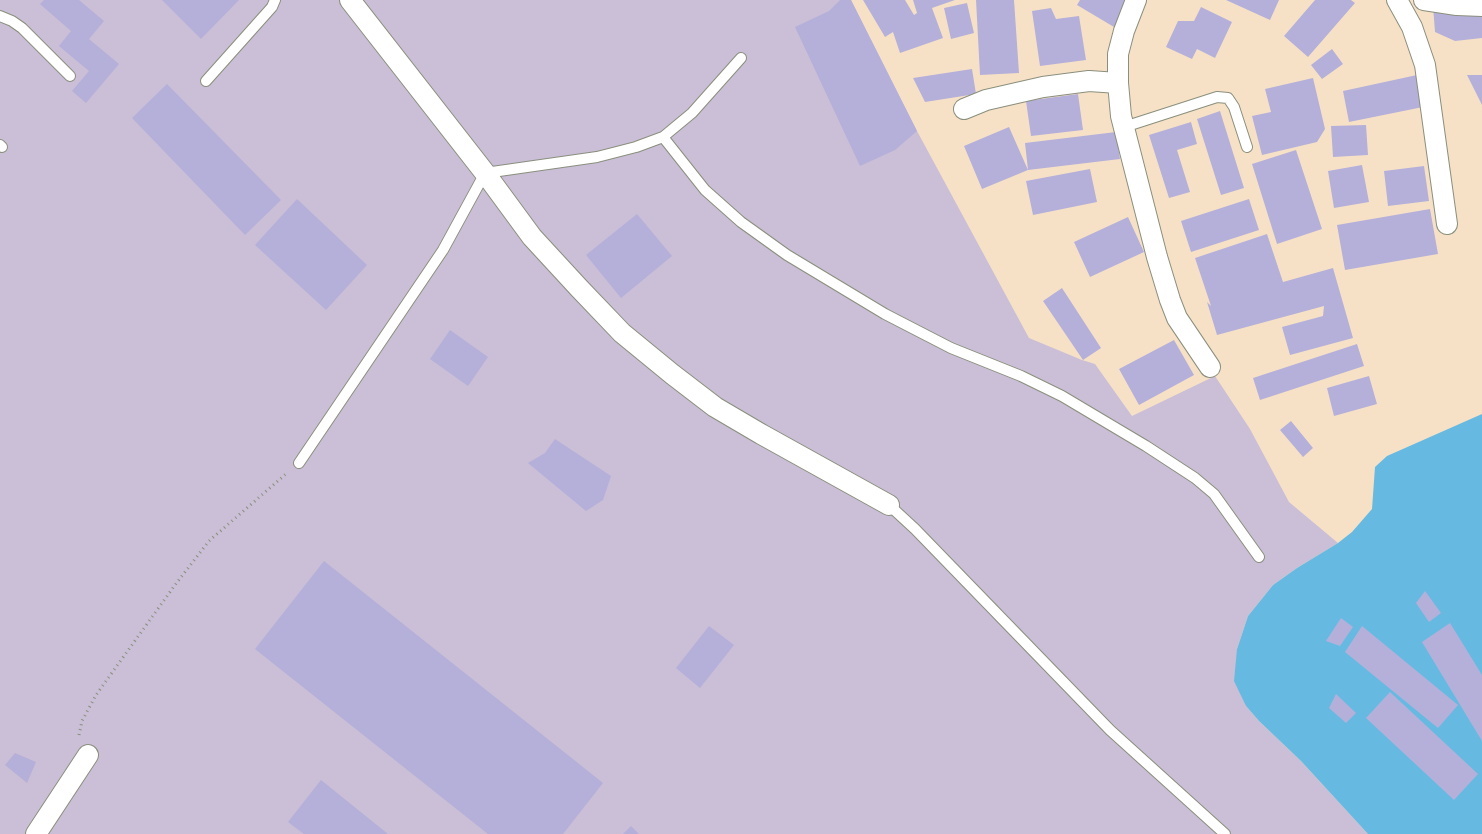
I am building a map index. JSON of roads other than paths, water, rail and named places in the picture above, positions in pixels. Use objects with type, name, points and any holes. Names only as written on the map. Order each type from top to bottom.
[{"type":"street","points":[[350,0],[532,237],[622,333],[715,407],[889,505]]},
{"type":"street","points":[[1136,0],[1124,31],[1118,54],[1121,116],[1157,258],[1170,300],[1177,318],[1210,367]]},
{"type":"street","points":[[1397,0],[1412,27],[1425,65],[1447,224]]},
{"type":"street","points":[[1424,0],[1457,5],[1482,6]]},
{"type":"street","points":[[964,109],[986,100],[1043,86],[1088,81],[1118,83]]},
{"type":"street","points":[[36,834],[88,754]]},
{"type":"lane","points":[[206,81],[272,7],[275,0]]},
{"type":"lane","points":[[0,16],[22,28],[70,76]]},
{"type":"lane","points":[[299,463],[444,250],[484,173],[597,157],[636,147],[663,137],[692,113],[741,58]]},
{"type":"lane","points":[[1124,126],[1217,97],[1228,98],[1234,107],[1247,147]]},
{"type":"lane","points":[[663,137],[706,190],[740,222],[787,255],[885,314],[951,348],[1021,376],[1062,396],[1146,446],[1195,478],[1214,494],[1259,557]]},
{"type":"lane","points":[[889,505],[915,529],[1110,730],[1225,834]]},
{"type":"water","points":[[1482,414],[1482,834],[1368,834],[1301,761],[1246,706],[1234,681],[1237,649],[1248,616],[1273,585],[1338,543],[1352,532],[1372,509],[1375,467],[1387,456]]}]
